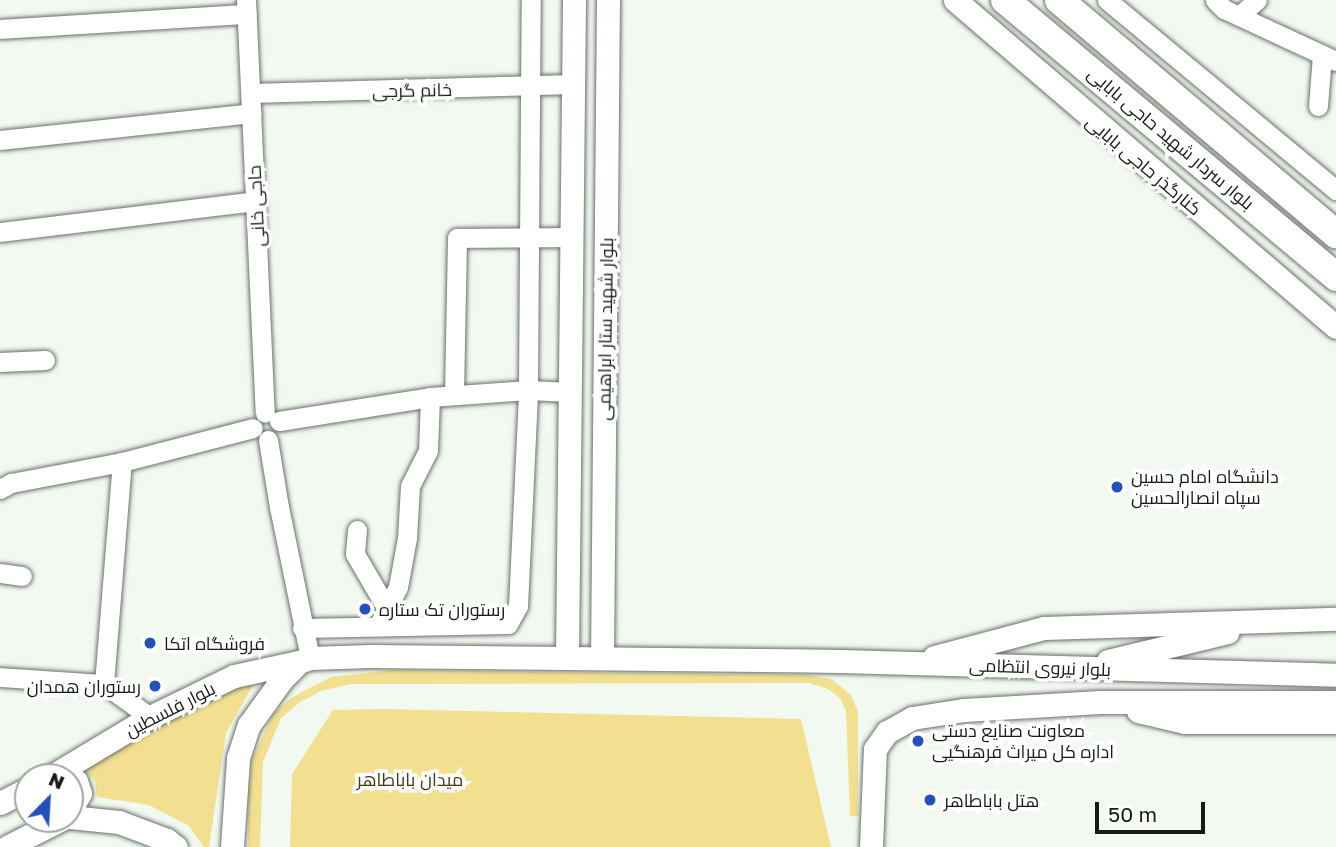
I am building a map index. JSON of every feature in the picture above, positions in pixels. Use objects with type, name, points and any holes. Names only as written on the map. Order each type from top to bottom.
[{"type":"highway","name":"بلوار سردار شهید حاجی بابایی","points":[[1005,0],[1336,277]]},
{"type":"highway","name":"بلوار سردار شهید حاجی بابایی","points":[[1059,0],[1336,234]]},
{"type":"main road","name":"بلوار شهید ستار ابراهیمی","points":[[567,658],[574,0]]},
{"type":"main road","name":"بلوار شهید ستار ابراهیمی","points":[[602,658],[608,0]]},
{"type":"main road","name":"کنارگذر حاجی بابایی","points":[[955,0],[1336,327]]},
{"type":"main road","points":[[568,602],[572,611],[586,616],[593,615],[602,607]]},
{"type":"main road","points":[[909,663],[1044,628],[1336,619]]},
{"type":"main road","points":[[1078,668],[1225,632],[1336,632]]},
{"type":"main road","points":[[232,847],[238,758],[249,725],[264,701],[304,660],[602,658]]},
{"type":"main road","name":"بلوار نیروی انتظامی","points":[[602,658],[841,661],[1336,675]]},
{"type":"main road","name":"بلوار فلسطین","points":[[75,763],[149,717],[234,676],[304,660]]},
{"type":"main road","name":"بلوار نیروی انتظامی","points":[[1100,702],[1185,722],[1336,722]]},
{"type":"main road","name":"بلوار نیروی انتظامی","points":[[871,847],[875,748],[887,732],[912,718],[964,710],[1100,702],[1336,702]]},
{"type":"main road","points":[[84,818],[119,822],[167,840],[176,847]]},
{"type":"main road","points":[[7,847],[34,833]]},
{"type":"street","points":[[302,628],[508,624],[518,606],[528,390],[528,87],[531,0]]},
{"type":"street","points":[[1107,0],[1336,190]]},
{"type":"street","points":[[1215,0],[1224,9],[1329,58],[1318,106]]},
{"type":"street","points":[[1239,16],[1257,0]]},
{"type":"street","points":[[0,29],[246,7]]},
{"type":"street","name":"حاجی خانی","points":[[246,7],[266,425],[302,628],[304,660]]},
{"type":"street","name":"خانم گرجی","points":[[251,93],[573,84]]},
{"type":"street","points":[[0,140],[252,113]]},
{"type":"street","points":[[0,232],[256,201]]},
{"type":"street","points":[[454,395],[457,238],[571,237]]},
{"type":"street","points":[[0,362],[45,360]]},
{"type":"street","points":[[0,489],[11,483],[122,462],[266,425],[430,397],[528,390],[570,392]]},
{"type":"street","points":[[378,626],[398,587],[407,538],[410,486],[428,451],[430,397]]},
{"type":"street","points":[[104,684],[122,462]]},
{"type":"street","points":[[357,530],[355,554],[386,607]]},
{"type":"street","points":[[0,573],[22,576]]},
{"type":"street","points":[[0,677],[104,684],[149,717]]},
{"type":"green space","points":[[392,670],[809,675],[831,679],[850,694],[858,711],[858,816],[850,816],[846,711],[840,698],[828,689],[809,683],[351,684],[321,691],[300,702],[281,718],[263,762],[260,847],[248,847],[248,794],[252,760],[273,714],[291,698],[331,677]]},
{"type":"green space","points":[[253,685],[226,733],[209,847],[204,847],[189,826],[149,805],[97,797],[95,781],[84,766],[221,691]]},
{"type":"green space","name":"میدان باباطاهر","points":[[333,710],[801,719],[831,847],[290,847],[292,774]]},
{"type":"place","name":"دانشگاه امام حسین سپاه انصارالحسین","points":[[1117,487]]},
{"type":"place","name":"رستوران تک ستاره","points":[[365,609]]},
{"type":"place","name":"فروشگاه اتکا","points":[[150,643]]},
{"type":"place","name":"رستوران همدان","points":[[155,686]]},
{"type":"place","name":"معاونت صنایع دستی اداره کل میراث فرهنگیی","points":[[918,741]]},
{"type":"place","name":"هتل باباطاهر","points":[[930,800]]}]
